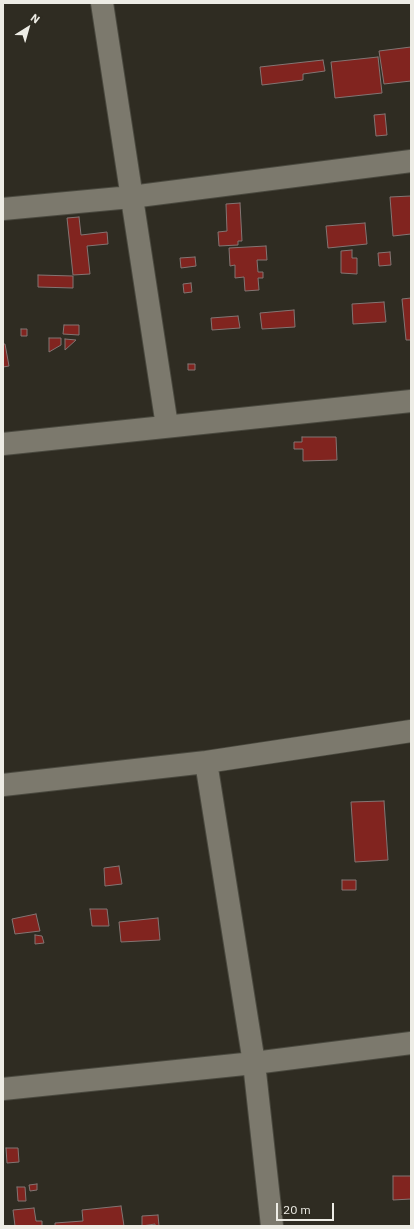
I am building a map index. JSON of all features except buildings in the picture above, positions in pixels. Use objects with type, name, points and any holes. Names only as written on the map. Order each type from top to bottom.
[{"type":"street","points":[[102,3],[167,426]]},
{"type":"street","points":[[3,209],[131,197],[411,161]]},
{"type":"street","points":[[3,444],[411,401]]},
{"type":"street","points":[[3,784],[206,762],[411,731]]},
{"type":"street","points":[[206,762],[254,1062],[272,1226]]},
{"type":"street","points":[[3,1089],[254,1062],[411,1043]]}]
